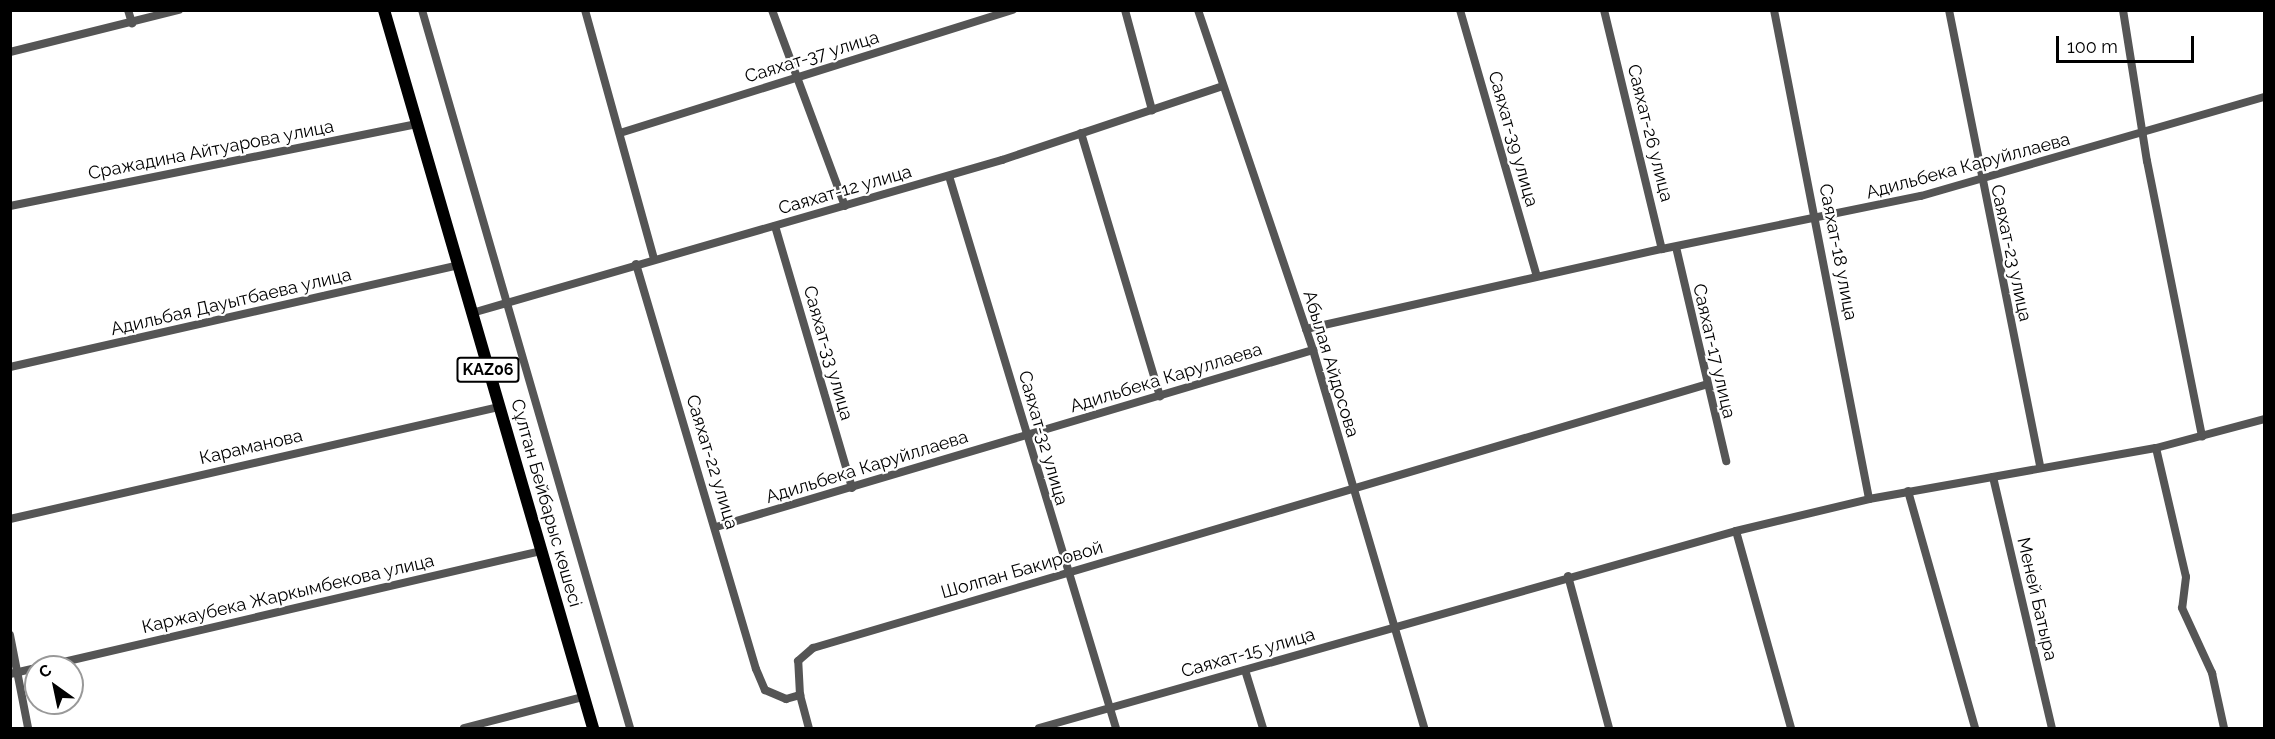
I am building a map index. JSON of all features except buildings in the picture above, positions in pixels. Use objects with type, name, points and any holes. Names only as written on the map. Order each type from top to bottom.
[{"type":"main road","name":"Сұлтан Бейбарыс көшесі","points":[[384,10],[593,729]]},
{"type":"street","points":[[128,10],[132,23]]},
{"type":"street","points":[[10,52],[179,10]]},
{"type":"street","points":[[422,10],[630,729]]},
{"type":"street","points":[[585,10],[654,260]]},
{"type":"street","points":[[772,10],[845,206]]},
{"type":"street","name":"Саяхат-37 улица","points":[[620,133],[1013,10]]},
{"type":"street","points":[[1125,10],[1152,110]]},
{"type":"street","name":"Абылая Айдосова","points":[[1198,10],[1313,350],[1424,729]]},
{"type":"street","name":"Саяхат-39 улица","points":[[1460,10],[1537,276]]},
{"type":"street","name":"Саяхат-26 улица","points":[[1604,10],[1662,249]]},
{"type":"street","name":"Саяхат-18 улица","points":[[1774,10],[1817,220],[1869,499]]},
{"type":"street","name":"Саяхат-23 улица","points":[[1949,10],[1981,181],[2040,467]]},
{"type":"street","points":[[2123,10],[2202,437]]},
{"type":"street","name":"Саяхат-12 улица","points":[[472,313],[636,264],[949,176],[1223,86]]},
{"type":"street","name":"Адильбека Каруйллаева","points":[[1676,247],[1817,220],[1981,181],[2265,97]]},
{"type":"street","name":"Сражадина Айтуарова улица","points":[[10,206],[417,124]]},
{"type":"street","points":[[1081,133],[1160,396]]},
{"type":"street","name":"Саяхат-32 улица","points":[[949,176],[1028,435],[1065,573],[1116,729]]},
{"type":"street","name":"Саяхат-33 улица","points":[[775,226],[852,488]]},
{"type":"street","points":[[1306,329],[1676,247]]},
{"type":"street","name":"Саяхат-17 улица","points":[[1676,247],[1705,385],[1726,461]]},
{"type":"street","name":"Саяхат-22 улица","points":[[636,264],[716,527],[756,669],[773,698],[800,695]]},
{"type":"street","name":"Адильбая Дауытбаева улица","points":[[10,367],[458,265]]},
{"type":"street","name":"Адильбека Каруллаева","points":[[1028,435],[1313,350]]},
{"type":"street","name":"Шолпан Бакировой","points":[[800,695],[798,661],[813,648],[1705,385]]},
{"type":"street","name":"Караманова","points":[[10,519],[499,408]]},
{"type":"street","name":"Саяхат-15 улица","points":[[1039,729],[1568,576],[1736,531],[1908,491],[2156,448],[2265,419]]},
{"type":"street","name":"Адильбека Каруйллаева","points":[[716,527],[1028,435]]},
{"type":"street","points":[[2156,448],[2186,577],[2182,608],[2212,673],[2224,729]]},
{"type":"street","name":"Меней Батыра","points":[[1993,477],[2052,729]]},
{"type":"street","points":[[1908,491],[1975,729]]},
{"type":"street","points":[[1736,531],[1791,729]]},
{"type":"street","name":"Каржаубека Жаркымбекова улица","points":[[84,657],[541,551]]},
{"type":"street","points":[[1568,576],[1609,729]]},
{"type":"street","points":[[10,634],[14,673],[28,729]]},
{"type":"street","points":[[1245,670],[1263,729]]},
{"type":"street","points":[[800,695],[809,729]]},
{"type":"street","points":[[464,729],[583,697]]}]
